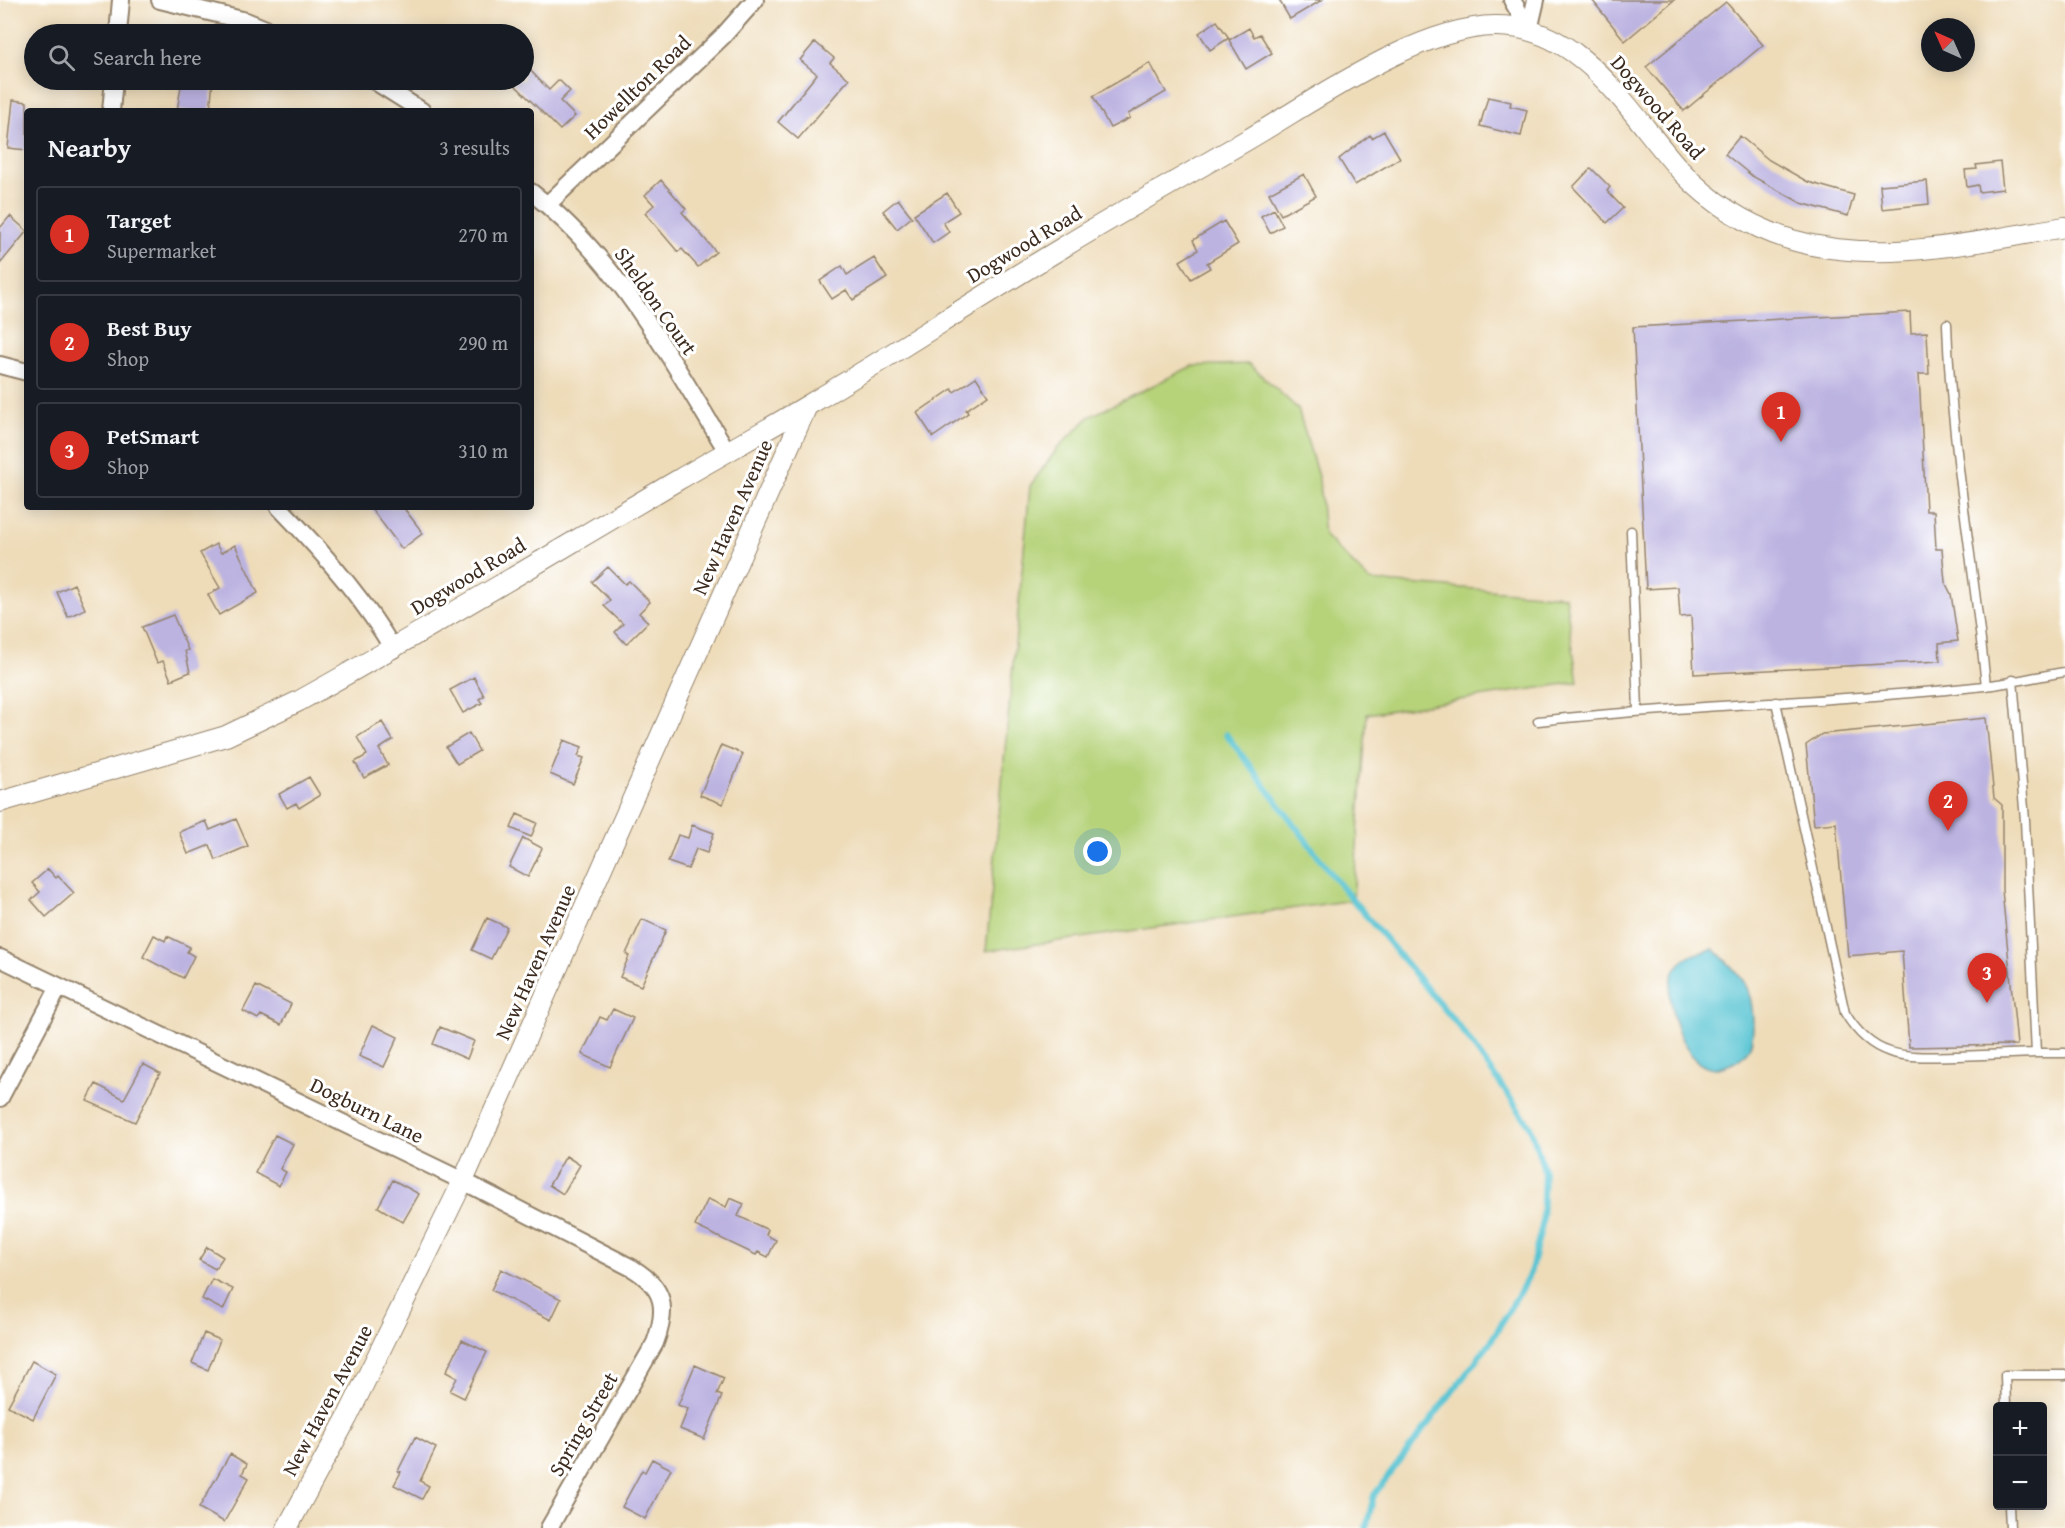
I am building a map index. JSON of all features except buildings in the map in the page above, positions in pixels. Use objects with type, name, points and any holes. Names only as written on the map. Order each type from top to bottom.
[{"type":"street","points":[[119,24],[121,0]]},
{"type":"street","points":[[160,0],[253,24]]},
{"type":"street","name":"Howellton Road","points":[[548,204],[723,36],[755,0]]},
{"type":"street","points":[[1512,0],[1529,30]]},
{"type":"street","points":[[1529,30],[1536,0]]},
{"type":"street","name":"Dogwood Road","points":[[0,802],[226,736],[299,701],[393,649],[807,406],[1062,248],[1354,78],[1420,43],[1482,27],[1501,26],[1529,30],[1558,43],[1586,62],[1623,99],[1682,172],[1705,194],[1733,214],[1792,240],[1822,247],[1881,252],[1951,245],[2065,227]]},
{"type":"street","points":[[111,108],[113,90]]},
{"type":"street","points":[[389,90],[417,108]]},
{"type":"street","name":"Sheldon Court","points":[[534,194],[548,204],[604,263],[663,345],[727,451]]},
{"type":"street","points":[[0,365],[24,371]]},
{"type":"street","name":"New Haven Avenue","points":[[287,1528],[346,1418],[464,1181],[807,406]]},
{"type":"street","points":[[282,510],[328,561],[381,627],[393,649]]},
{"type":"street","name":"Dogburn Lane","points":[[0,958],[464,1181],[642,1274],[658,1291],[662,1302],[663,1317],[655,1342]]},
{"type":"street","points":[[0,1098],[58,987]]},
{"type":"street","name":"Spring Street","points":[[549,1528],[655,1342]]},
{"type":"lane","points":[[1947,324],[1957,471],[1986,686]]},
{"type":"lane","points":[[1630,531],[1638,710]]},
{"type":"lane","points":[[1538,722],[1638,710],[1986,686],[2065,672]]},
{"type":"lane","points":[[2013,680],[2025,820],[2036,1053]]},
{"type":"lane","points":[[1776,702],[1845,1013],[1853,1026],[1872,1044],[1908,1058],[2065,1053]]},
{"type":"lane","points":[[2006,1402],[2005,1375],[2065,1375]]},
{"type":"lane","points":[[2010,1510],[2010,1528]]},
{"type":"green space","points":[[1249,364],[1298,409],[1319,480],[1324,535],[1370,581],[1565,596],[1578,682],[1367,714],[1353,900],[986,951],[1030,486],[1057,449],[1089,417],[1192,366]]},
{"type":"water","points":[[1714,949],[1739,975],[1748,991],[1753,1012],[1753,1027],[1751,1043],[1744,1055],[1728,1065],[1712,1068],[1704,1066],[1686,1048],[1674,1020],[1670,991],[1672,978],[1681,963],[1694,955]]},
{"type":"waterway","points":[[1226,734],[1336,880],[1462,1030],[1530,1126],[1544,1170],[1542,1225],[1530,1274],[1491,1341],[1374,1495],[1366,1528]]},
{"type":"place","name":"Target","points":[[1781,442]]},
{"type":"place","name":"Best Buy","points":[[1948,831]]},
{"type":"place","name":"PetSmart","points":[[1987,1003]]}]
